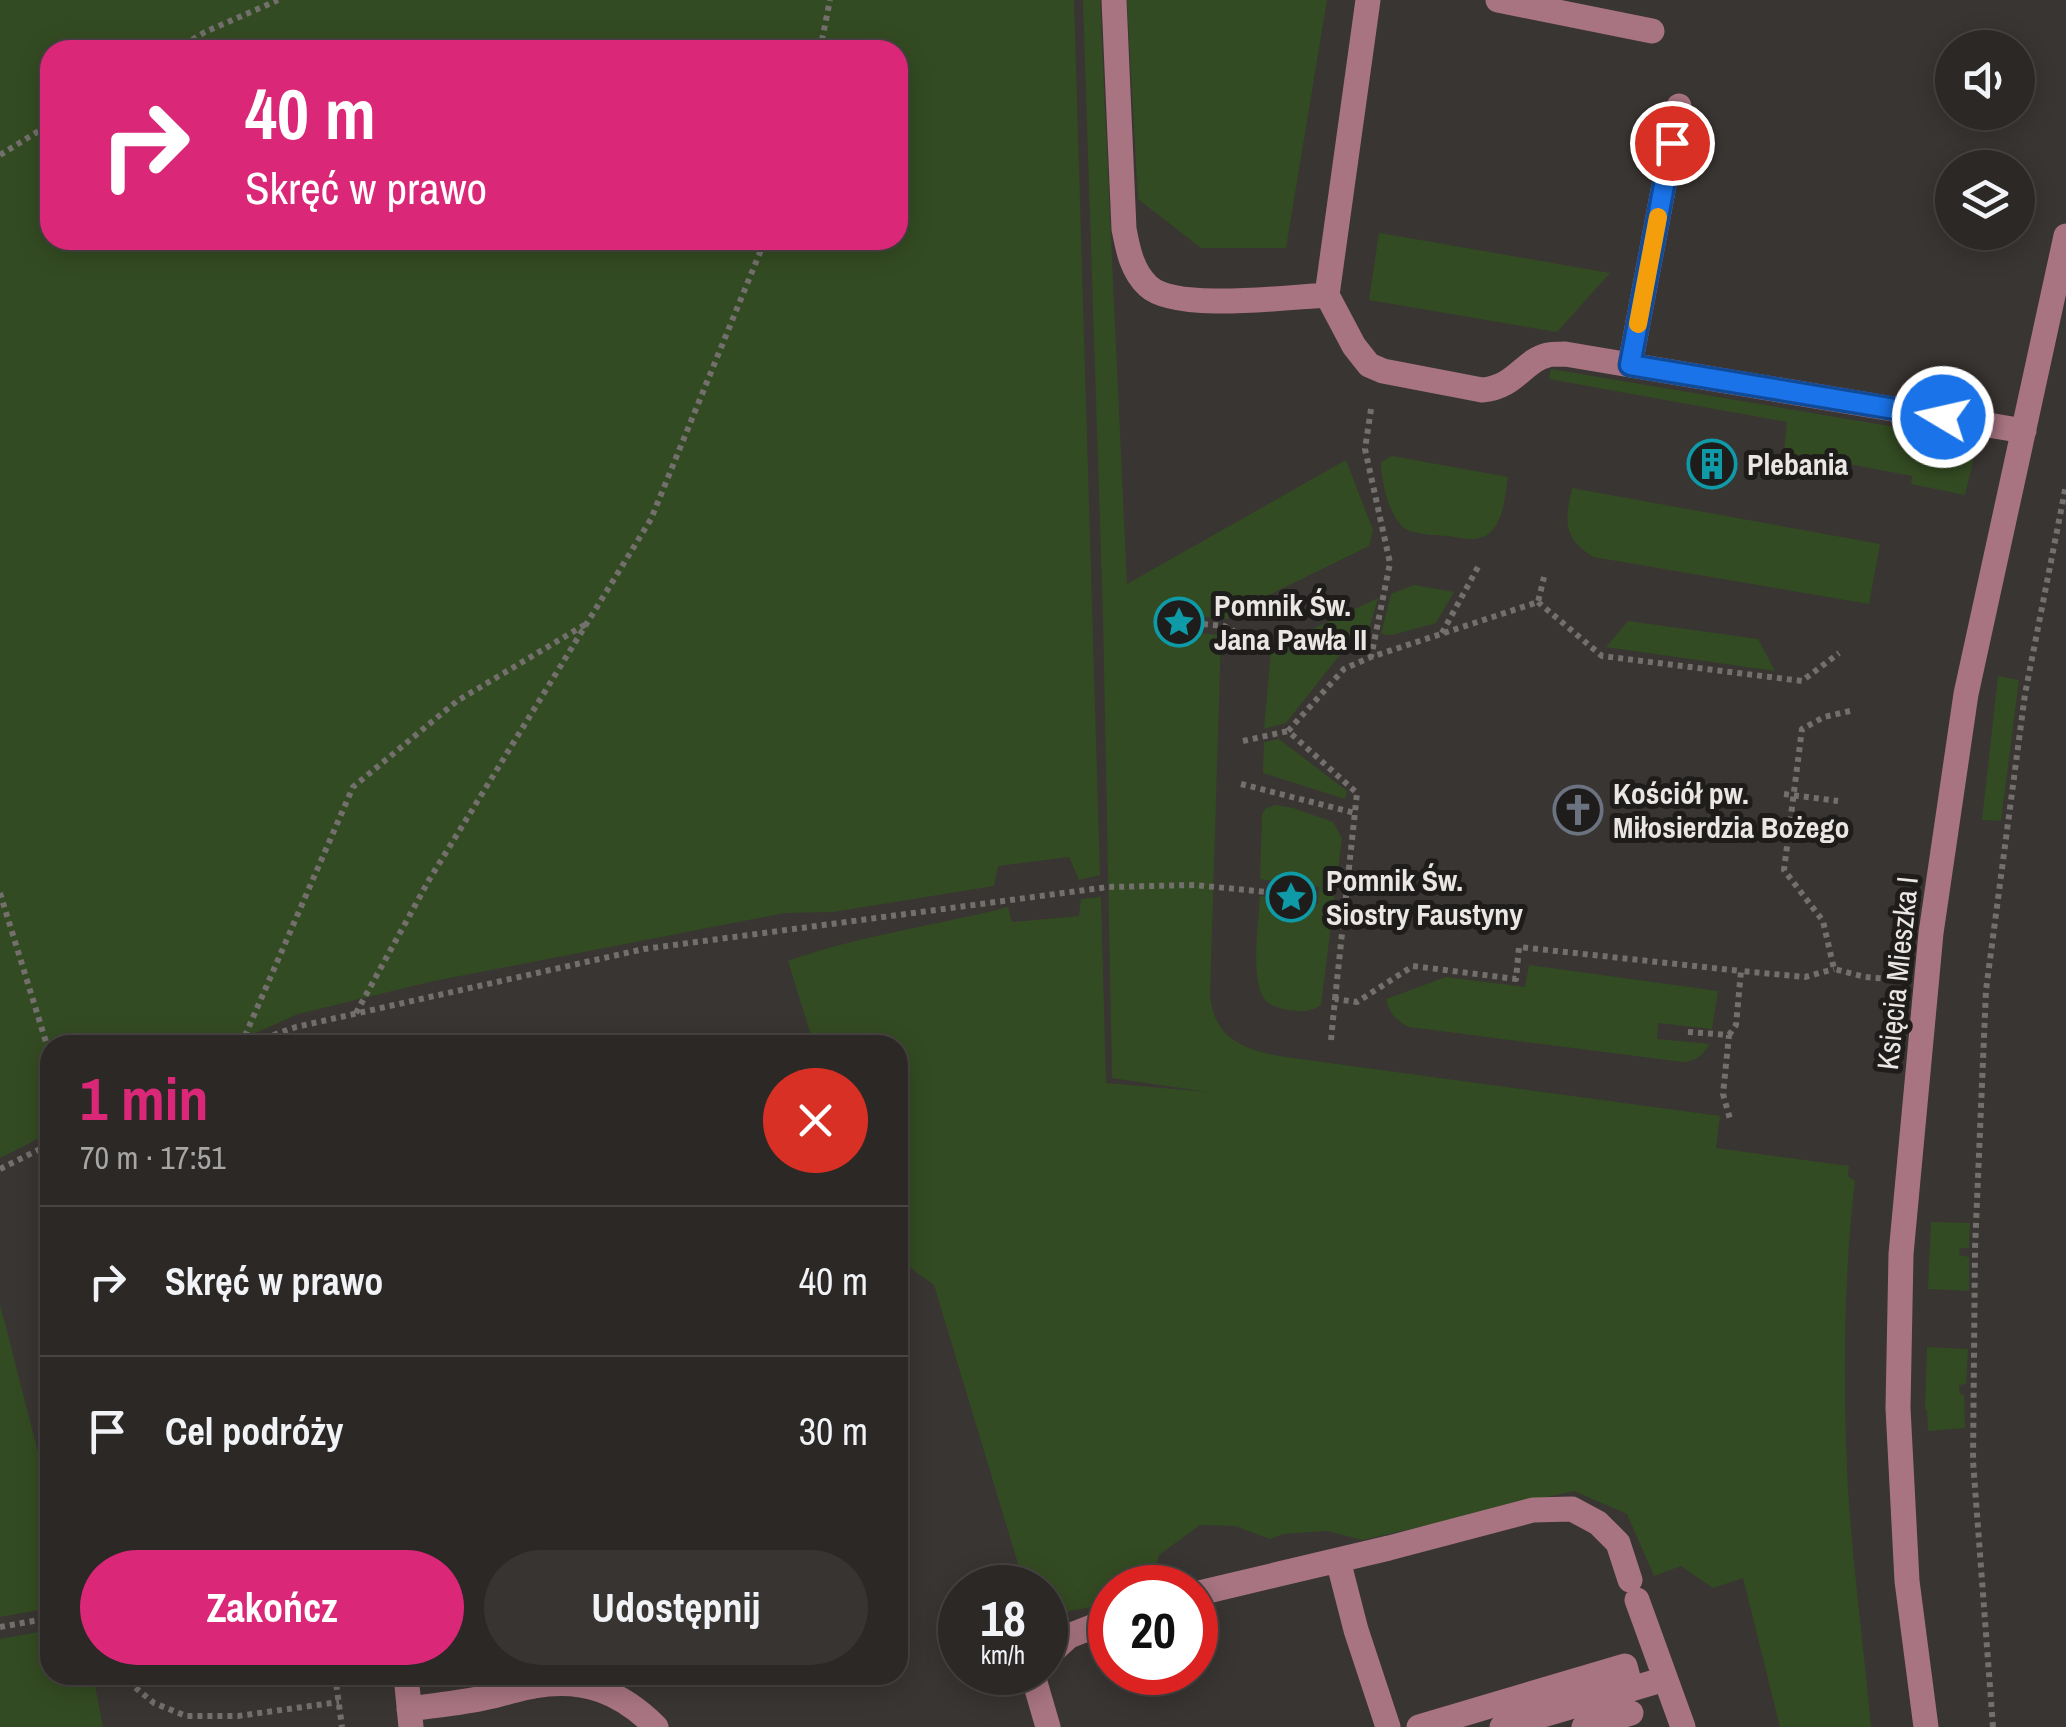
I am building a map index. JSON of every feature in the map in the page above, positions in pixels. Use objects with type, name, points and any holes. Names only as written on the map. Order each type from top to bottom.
[{"type":"street","points":[[1114,0],[1124,229],[1136,273],[1151,290],[1173,298],[1202,301],[1327,295]]},
{"type":"street","points":[[1368,0],[1327,295],[1354,346],[1369,365],[1482,390],[1510,382],[1539,358],[1566,354],[2024,432]]},
{"type":"street","points":[[1498,0],[1652,32]]},
{"type":"street","points":[[1630,365],[1679,106]]},
{"type":"street","name":"Księcia Mieszka I","points":[[1926,1727],[1907,1581],[1898,1408],[1901,1254],[1932,932],[1960,726],[2066,236]]},
{"type":"street","points":[[1218,1589],[1532,1510],[1572,1509],[1598,1522],[1618,1543],[1683,1727]]},
{"type":"street","points":[[1338,1560],[1388,1727]]},
{"type":"street","points":[[1418,1727],[1624,1666],[1631,1701]]},
{"type":"street","points":[[1584,1727],[1666,1679]]},
{"type":"street","points":[[407,1685],[410,1718],[545,1685]]},
{"type":"street","points":[[584,1685],[637,1708],[656,1727]]},
{"type":"street","points":[[1039,1695],[1048,1727]]},
{"type":"street","points":[[1502,1727],[1631,1701]]},
{"type":"path","points":[[192,40],[278,0]]},
{"type":"path","points":[[822,40],[830,0]]},
{"type":"path","points":[[0,155],[40,130]]},
{"type":"path","points":[[356,1014],[430,880],[651,519],[761,250]]},
{"type":"path","points":[[1372,657],[1390,563],[1365,449],[1377,368]]},
{"type":"path","points":[[1993,1727],[1973,1461],[1975,1248],[1986,990],[2026,694],[2066,485]]},
{"type":"path","points":[[1441,634],[1478,568]]},
{"type":"path","points":[[1538,602],[1544,577]]},
{"type":"path","points":[[1242,741],[1288,731],[1344,669],[1538,602]]},
{"type":"path","points":[[1538,602],[1602,656],[1802,681],[1840,653]]},
{"type":"path","points":[[247,1035],[353,787],[457,701],[588,623]]},
{"type":"path","points":[[1203,624],[1224,626],[1247,638]]},
{"type":"path","points":[[1834,969],[1823,922],[1784,870],[1802,729],[1824,718],[1850,712]]},
{"type":"path","points":[[1288,731],[1358,793],[1331,1040]]},
{"type":"path","points":[[1241,784],[1355,813]]},
{"type":"path","points":[[1784,794],[1838,802]]},
{"type":"path","points":[[272,1035],[644,949],[1108,886],[1195,885],[1286,894]]},
{"type":"path","points":[[0,893],[44,1035]]},
{"type":"path","points":[[1335,999],[1357,1002],[1414,966],[1516,979],[1519,947],[1805,977],[1834,969],[1889,979]]},
{"type":"path","points":[[1730,1119],[1723,1094],[1741,971]]},
{"type":"path","points":[[1688,1032],[1729,1035]]},
{"type":"path","points":[[0,1169],[40,1149]]},
{"type":"path","points":[[0,1627],[40,1620]]},
{"type":"path","points":[[132,1685],[154,1703],[186,1716],[238,1716],[339,1702]]},
{"type":"path","points":[[336,1685],[342,1727]]},
{"type":"green space","points":[[0,0],[1074,0],[1100,875],[1079,880],[1069,857],[998,866],[994,886],[833,912],[785,913],[434,981],[298,1014],[252,1035],[40,1035],[40,1138],[0,1158]]},
{"type":"green space","points":[[1083,0],[1100,0],[1127,584],[1346,460],[1373,530],[1369,546],[1232,613],[1227,619],[1163,613],[1162,630],[1221,635],[1210,996],[1218,1024],[1245,1046],[1285,1057],[1720,1116],[1716,1148],[1849,1166],[1848,1176],[1855,1181],[1846,1296],[1846,1451],[1871,1727],[1780,1727],[1743,1578],[1713,1588],[1681,1566],[1654,1576],[1627,1514],[1574,1491],[1363,1540],[1327,1531],[1283,1534],[1270,1539],[1235,1526],[1200,1525],[1159,1555],[1156,1565],[1088,1565],[1088,1608],[1068,1612],[1068,1565],[1018,1565],[934,1285],[908,1267],[908,1035],[811,1035],[788,961],[870,937],[1008,907],[1012,922],[1079,916],[1081,899],[1101,897],[1106,1083],[1208,1092],[1112,1078],[1103,616]]},
{"type":"green space","points":[[1127,0],[1327,0],[1286,248],[1201,248],[1138,199]]},
{"type":"green space","points":[[1379,233],[1610,273],[1557,332],[1369,300]]},
{"type":"green space","points":[[1551,369],[1978,441],[1965,495],[1911,484],[1912,476],[1784,452],[1787,422],[1549,379]]},
{"type":"green space","points":[[1392,456],[1508,477],[1503,508],[1493,530],[1483,537],[1468,539],[1403,527],[1392,511],[1383,480],[1381,462]]},
{"type":"green space","points":[[1572,488],[1880,544],[1869,604],[1593,557],[1576,542],[1568,527]]},
{"type":"green space","points":[[1414,585],[1454,592],[1436,623],[1392,635],[1381,634],[1391,594]]},
{"type":"green space","points":[[1378,598],[1369,630],[1361,628],[1286,723],[1264,729],[1271,651]]},
{"type":"green space","points":[[1628,621],[1758,639],[1775,671],[1606,647]]},
{"type":"green space","points":[[1998,676],[2019,680],[2001,821],[1982,820]]},
{"type":"green space","points":[[1279,739],[1347,791],[1345,799],[1263,773],[1264,742]]},
{"type":"green space","points":[[1276,805],[1333,822],[1342,838],[1321,1005],[1308,1011],[1270,1004],[1257,977],[1260,896],[1318,904],[1319,887],[1260,879],[1262,815],[1266,808]]},
{"type":"green space","points":[[1529,965],[1718,991],[1712,1029],[1658,1023],[1657,1039],[1710,1044],[1699,1057],[1683,1062],[1409,1027],[1394,1016],[1386,999],[1446,977],[1525,987]]},
{"type":"green space","points":[[1931,1222],[1970,1223],[1969,1248],[1960,1248],[1959,1255],[1969,1257],[1969,1291],[1928,1289]]},
{"type":"green space","points":[[0,1304],[40,1460],[40,1610],[0,1617]]},
{"type":"green space","points":[[1927,1347],[1968,1349],[1966,1384],[1959,1385],[1960,1394],[1964,1395],[1965,1428],[1928,1431]]},
{"type":"green space","points":[[40,1632],[40,1685],[95,1685],[103,1727],[0,1727],[0,1639]]},
{"type":"slow traffic","points":[[1638,324],[1658,217]]},
{"type":"place","name":"Plebania","points":[[1712,464]]},
{"type":"place","name":"Pomnik Św. Jana Pawła II","points":[[1179,622]]},
{"type":"place","name":"Kościół pw. Miłosierdzia Bożego","points":[[1578,810]]},
{"type":"place","name":"Pomnik Św. Siostry Faustyny","points":[[1291,897]]},
{"type":"route","points":[[1672,143],[1630,365],[1943,417]]}]
